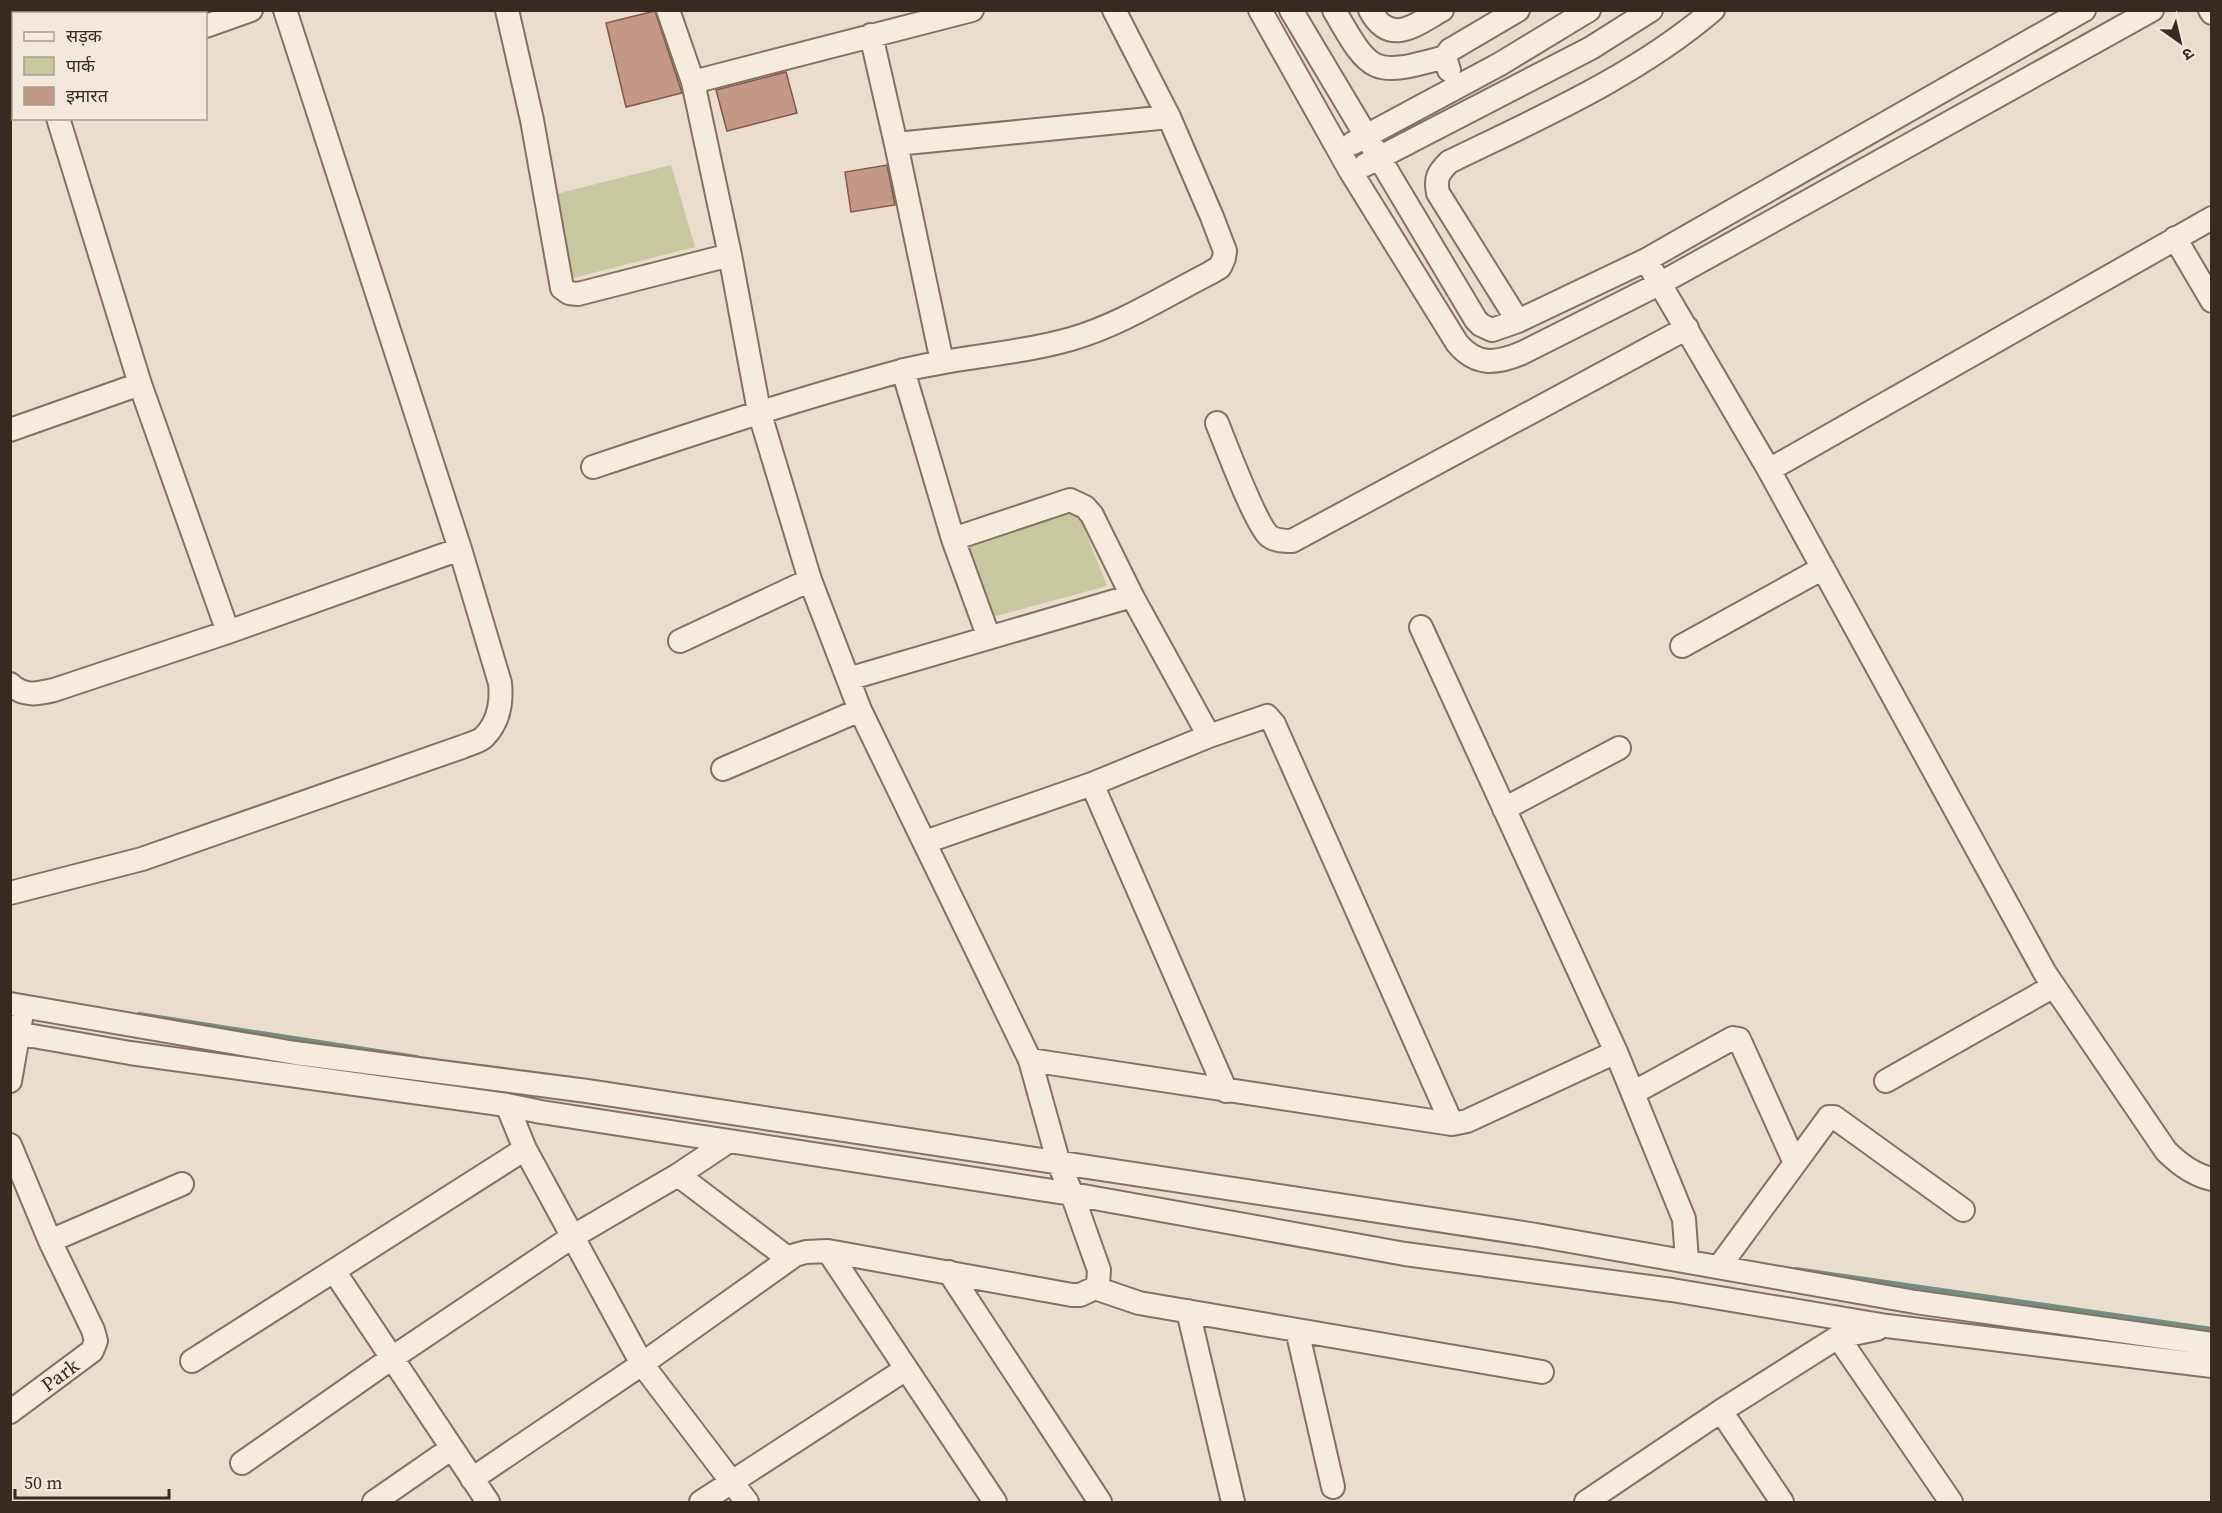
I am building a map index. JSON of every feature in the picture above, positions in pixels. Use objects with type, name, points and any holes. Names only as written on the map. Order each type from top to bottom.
[{"type":"street","points":[[207,26],[251,10]]},
{"type":"street","points":[[10,893],[142,859],[483,738],[495,722],[502,702],[500,683],[460,549],[285,10]]},
{"type":"street","points":[[507,10],[532,120],[562,288],[569,293],[578,294],[730,255]]},
{"type":"street","points":[[472,1479],[642,1364],[789,1259],[806,1252],[828,1251],[1072,1295],[1080,1295],[1095,1288],[1098,1284],[1099,1270],[1059,1164],[1030,1060],[860,710],[810,580],[759,411],[730,255],[693,82],[668,10]]},
{"type":"street","points":[[693,82],[972,10]]},
{"type":"street","points":[[593,468],[759,411],[903,370],[1049,344],[1090,333],[1220,267],[1225,251],[1212,217],[1169,117],[1113,10]]},
{"type":"street","points":[[1260,10],[1351,172],[1458,345],[1475,359],[1488,361],[1507,359],[1661,283],[2152,10]]},
{"type":"street","points":[[1291,10],[1476,320],[1485,328],[1492,330],[1518,321],[1646,260],[2084,10]]},
{"type":"street","points":[[1334,10],[1364,56],[1379,68],[1402,69],[1445,57]]},
{"type":"street","points":[[1370,10],[1382,26],[1390,31],[1400,31],[1442,10]]},
{"type":"street","points":[[1339,151],[1500,64],[1589,10]]},
{"type":"street","points":[[1351,172],[1591,48],[1651,10]]},
{"type":"street","points":[[1518,321],[1438,193],[1435,181],[1439,171],[1449,162],[1571,102],[1637,64],[1691,29],[1713,10]]},
{"type":"street","points":[[1458,87],[1445,63],[1445,57],[1450,50],[1516,11]]},
{"type":"street","points":[[1315,52],[1346,31]]},
{"type":"street","points":[[871,35],[942,362]]},
{"type":"street","points":[[896,144],[1169,117]]},
{"type":"street","points":[[59,120],[140,384],[228,632]]},
{"type":"street","points":[[1769,470],[2211,218]]},
{"type":"street","points":[[2175,238],[2211,301]]},
{"type":"street","points":[[1646,260],[1769,470],[2054,986],[2166,1151],[2178,1163],[2204,1178],[2211,1179]]},
{"type":"street","points":[[1458,345],[1485,328]]},
{"type":"street","points":[[1217,423],[1258,520],[1269,535],[1278,540],[1292,541],[1687,328]]},
{"type":"street","points":[[903,370],[953,539],[989,638]]},
{"type":"street","points":[[10,430],[140,384]]},
{"type":"street","points":[[953,539],[1070,501],[1076,502],[1092,515],[1132,596],[1209,736]]},
{"type":"street","points":[[10,684],[18,691],[39,694],[228,632],[460,549]]},
{"type":"street","points":[[1682,646],[1823,568]]},
{"type":"street","points":[[680,641],[810,580]]},
{"type":"street","points":[[848,679],[1132,596]]},
{"type":"street","points":[[1421,627],[1616,1052],[1686,1225],[1687,1260]]},
{"type":"street","points":[[723,769],[860,710]]},
{"type":"street","points":[[925,842],[1092,784],[1263,716],[1271,719],[1452,1124]]},
{"type":"street","points":[[1504,808],[1619,748]]},
{"type":"street","points":[[1092,784],[1226,1091]]},
{"type":"street","points":[[1886,1081],[2054,986]]},
{"type":"street","points":[[10,1081],[17,1005],[295,1053],[587,1091],[1524,1233],[1915,1302],[2211,1344]]},
{"type":"street","points":[[14,1032],[130,1053],[507,1105],[1072,1194],[1405,1254],[1672,1290],[1887,1326],[2211,1366]]},
{"type":"street","points":[[1633,1093],[1733,1038],[1739,1039],[1796,1163]]},
{"type":"street","points":[[1030,1060],[1452,1124],[1467,1121],[1616,1052]]},
{"type":"street","points":[[507,1105],[525,1149],[642,1364],[747,1503]]},
{"type":"street","points":[[1719,1267],[1827,1118],[1834,1117],[1963,1210]]},
{"type":"street","points":[[242,1463],[392,1358],[572,1237],[678,1175],[729,1141]]},
{"type":"street","points":[[10,1145],[50,1241],[182,1184]]},
{"type":"street","points":[[192,1361],[525,1149]]},
{"type":"street","points":[[678,1175],[789,1259]]},
{"type":"street","name":"Park","points":[[10,1412],[93,1351],[96,1341],[93,1330],[50,1241]]},
{"type":"street","points":[[828,1251],[996,1503]]},
{"type":"street","points":[[334,1270],[488,1503]]},
{"type":"street","points":[[949,1272],[1100,1503]]},
{"type":"street","points":[[1095,1288],[1139,1303],[1542,1372]]},
{"type":"street","points":[[1188,1311],[1233,1503]]},
{"type":"street","points":[[1586,1503],[1612,1495],[1721,1411],[1838,1337],[1887,1326]]},
{"type":"street","points":[[1297,1330],[1333,1487]]},
{"type":"street","points":[[1838,1337],[1951,1503]]},
{"type":"street","points":[[701,1503],[906,1369]]},
{"type":"street","points":[[1721,1411],[1782,1503]]},
{"type":"street","points":[[374,1503],[452,1448]]},
{"type":"green space","points":[[671,165],[695,247],[569,279],[548,196]]},
{"type":"green space","points":[[1077,510],[1107,586],[988,618],[968,541]]},
{"type":"building","points":[[655,11],[682,93],[626,107],[606,23]]},
{"type":"building","points":[[786,72],[797,113],[727,131],[716,90]]},
{"type":"building","points":[[887,165],[895,205],[851,212],[845,172]]},
{"type":"waterway","points":[[139,1015],[416,1058]]},
{"type":"waterway","points":[[1796,1270],[2212,1330]]}]
